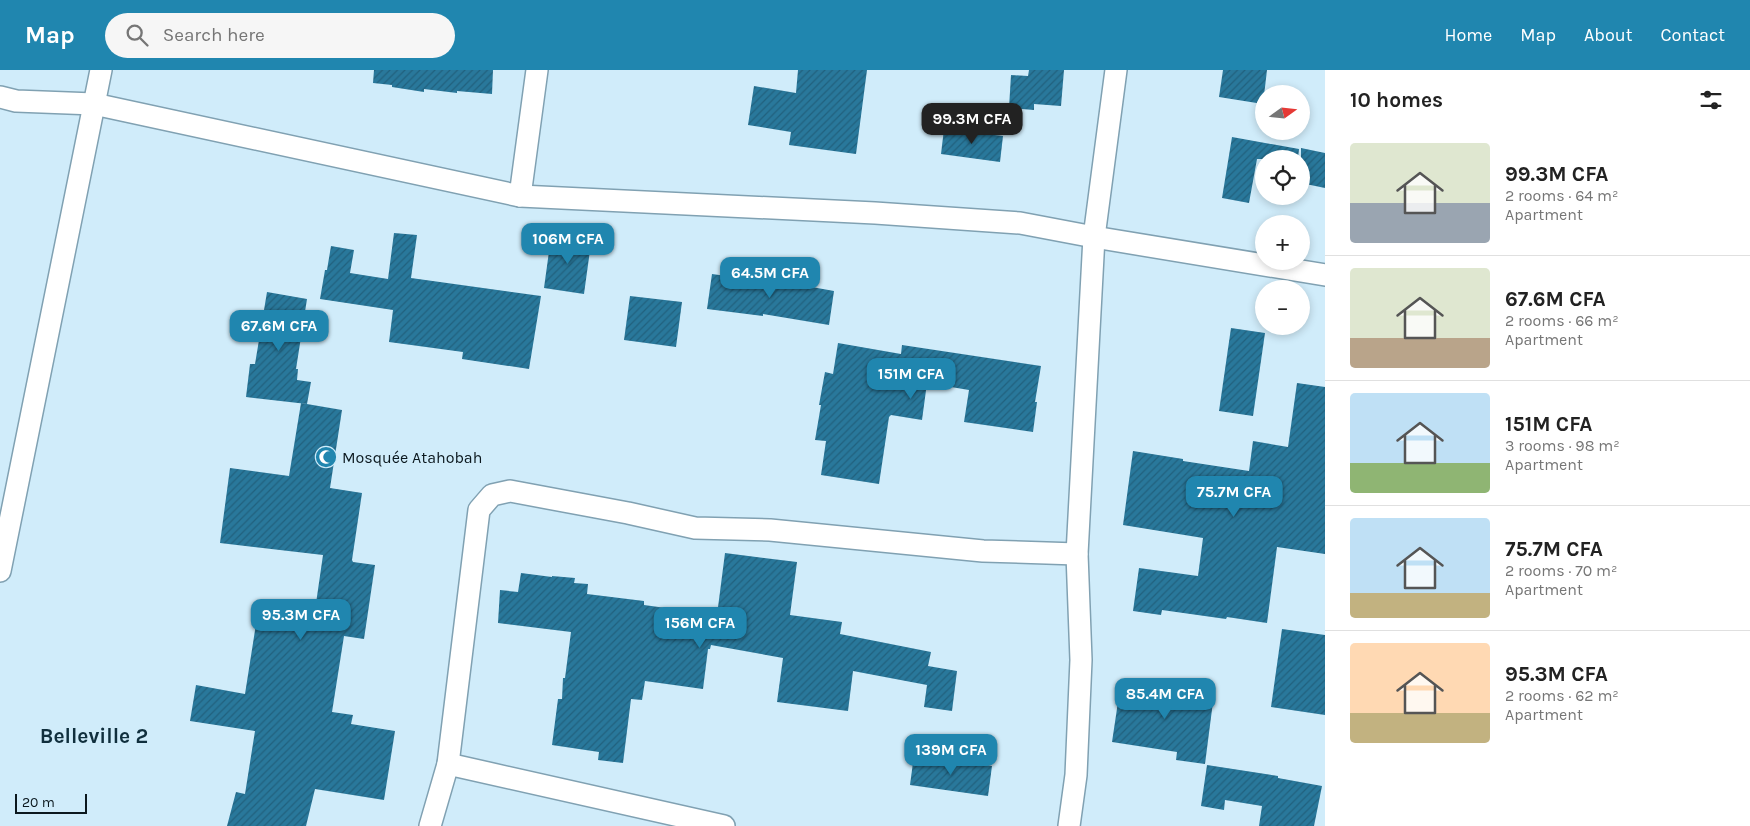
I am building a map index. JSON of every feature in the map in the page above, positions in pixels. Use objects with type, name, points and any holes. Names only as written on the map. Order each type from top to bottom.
[{"type":"street","points":[[0,571],[101,70]]},
{"type":"street","points":[[520,196],[537,70]]},
{"type":"street","points":[[1069,826],[1076,775],[1081,660],[1077,554],[1094,237],[1116,70]]},
{"type":"street","points":[[0,97],[16,101],[94,104],[520,196],[875,213],[1020,223],[1325,276]]},
{"type":"street","points":[[430,826],[448,764],[479,510],[492,495],[510,491],[696,528],[770,530],[983,551],[1077,554]]},
{"type":"street","points":[[448,764],[724,826]]},
{"type":"building","points":[[374,70],[493,70],[492,94],[457,91],[457,93],[424,89],[424,92],[392,87],[392,85],[373,83]]},
{"type":"building","points":[[798,70],[867,70],[856,154],[789,145],[791,132],[748,125],[754,86],[796,93]]},
{"type":"building","points":[[1029,70],[1064,70],[1061,106],[1034,104],[1034,110],[1009,108],[1011,75],[1028,76]]},
{"type":"building","points":[[1223,70],[1267,70],[1265,85],[1255,85],[1255,103],[1219,97]]},
{"type":"building","points":[[944,129],[1003,136],[1000,162],[941,154]]},
{"type":"building","points":[[1232,137],[1299,149],[1255,150],[1255,170],[1249,203],[1222,198]]},
{"type":"building","points":[[1301,148],[1325,153],[1325,188],[1310,185],[1310,150],[1301,150]]},
{"type":"building","points":[[394,233],[417,235],[411,278],[541,296],[529,369],[462,359],[463,352],[389,342],[393,310],[320,299],[331,246],[354,250],[350,273],[388,279]]},
{"type":"building","points":[[551,237],[591,243],[584,294],[544,288]]},
{"type":"building","points":[[712,274],[783,284],[784,282],[834,291],[829,325],[763,314],[763,316],[707,309]]},
{"type":"building","points":[[267,292],[307,299],[296,369],[298,369],[297,380],[311,382],[307,404],[246,397],[250,364],[255,364]]},
{"type":"building","points":[[630,296],[682,302],[676,347],[624,340]]},
{"type":"building","points":[[1231,328],[1255,332],[1255,335],[1265,335],[1253,416],[1219,411]]},
{"type":"building","points":[[838,343],[901,354],[902,345],[1041,366],[1035,402],[1037,402],[1033,432],[964,422],[969,390],[927,383],[922,420],[891,415],[889,417],[879,484],[821,475],[826,441],[815,440],[821,405],[819,405],[825,372],[833,374]]},
{"type":"building","points":[[1297,383],[1325,387],[1325,554],[1277,547],[1267,623],[1162,610],[1161,615],[1133,611],[1139,568],[1198,576],[1203,538],[1123,525],[1133,451],[1249,471],[1253,441],[1288,447]]},
{"type":"building","points":[[301,403],[342,410],[330,488],[362,493],[352,560],[353,562],[375,565],[364,639],[344,636],[332,712],[353,715],[351,724],[395,731],[384,800],[315,789],[306,826],[227,826],[236,792],[245,794],[255,731],[190,721],[196,685],[245,694],[256,624],[272,626],[272,624],[312,631],[323,555],[220,543],[230,468],[289,476]]},
{"type":"building","points":[[725,553],[797,562],[790,615],[842,622],[840,634],[931,652],[928,666],[957,671],[952,711],[924,707],[927,685],[853,671],[848,711],[777,702],[783,658],[711,645],[710,649],[708,649],[703,689],[645,681],[642,700],[631,699],[623,763],[598,760],[599,752],[552,745],[558,699],[562,699],[563,678],[565,678],[571,632],[498,623],[500,590],[518,592],[521,573],[575,578],[574,583],[588,584],[587,594],[644,601],[644,605],[717,615]]},
{"type":"building","points":[[1282,629],[1325,635],[1325,715],[1271,707]]},
{"type":"building","points":[[1121,682],[1185,692],[1185,690],[1214,694],[1205,764],[1176,760],[1177,752],[1112,742]]},
{"type":"building","points":[[914,755],[992,766],[988,796],[910,785]]},
{"type":"building","points":[[1207,765],[1278,776],[1278,778],[1322,786],[1314,826],[1259,826],[1262,806],[1225,800],[1224,810],[1201,806]]},
{"type":"place","name":"Mosquée Atahobah","points":[[326,457]]},
{"type":"district","name":"Belleville 2","points":[[94,736]]}]
